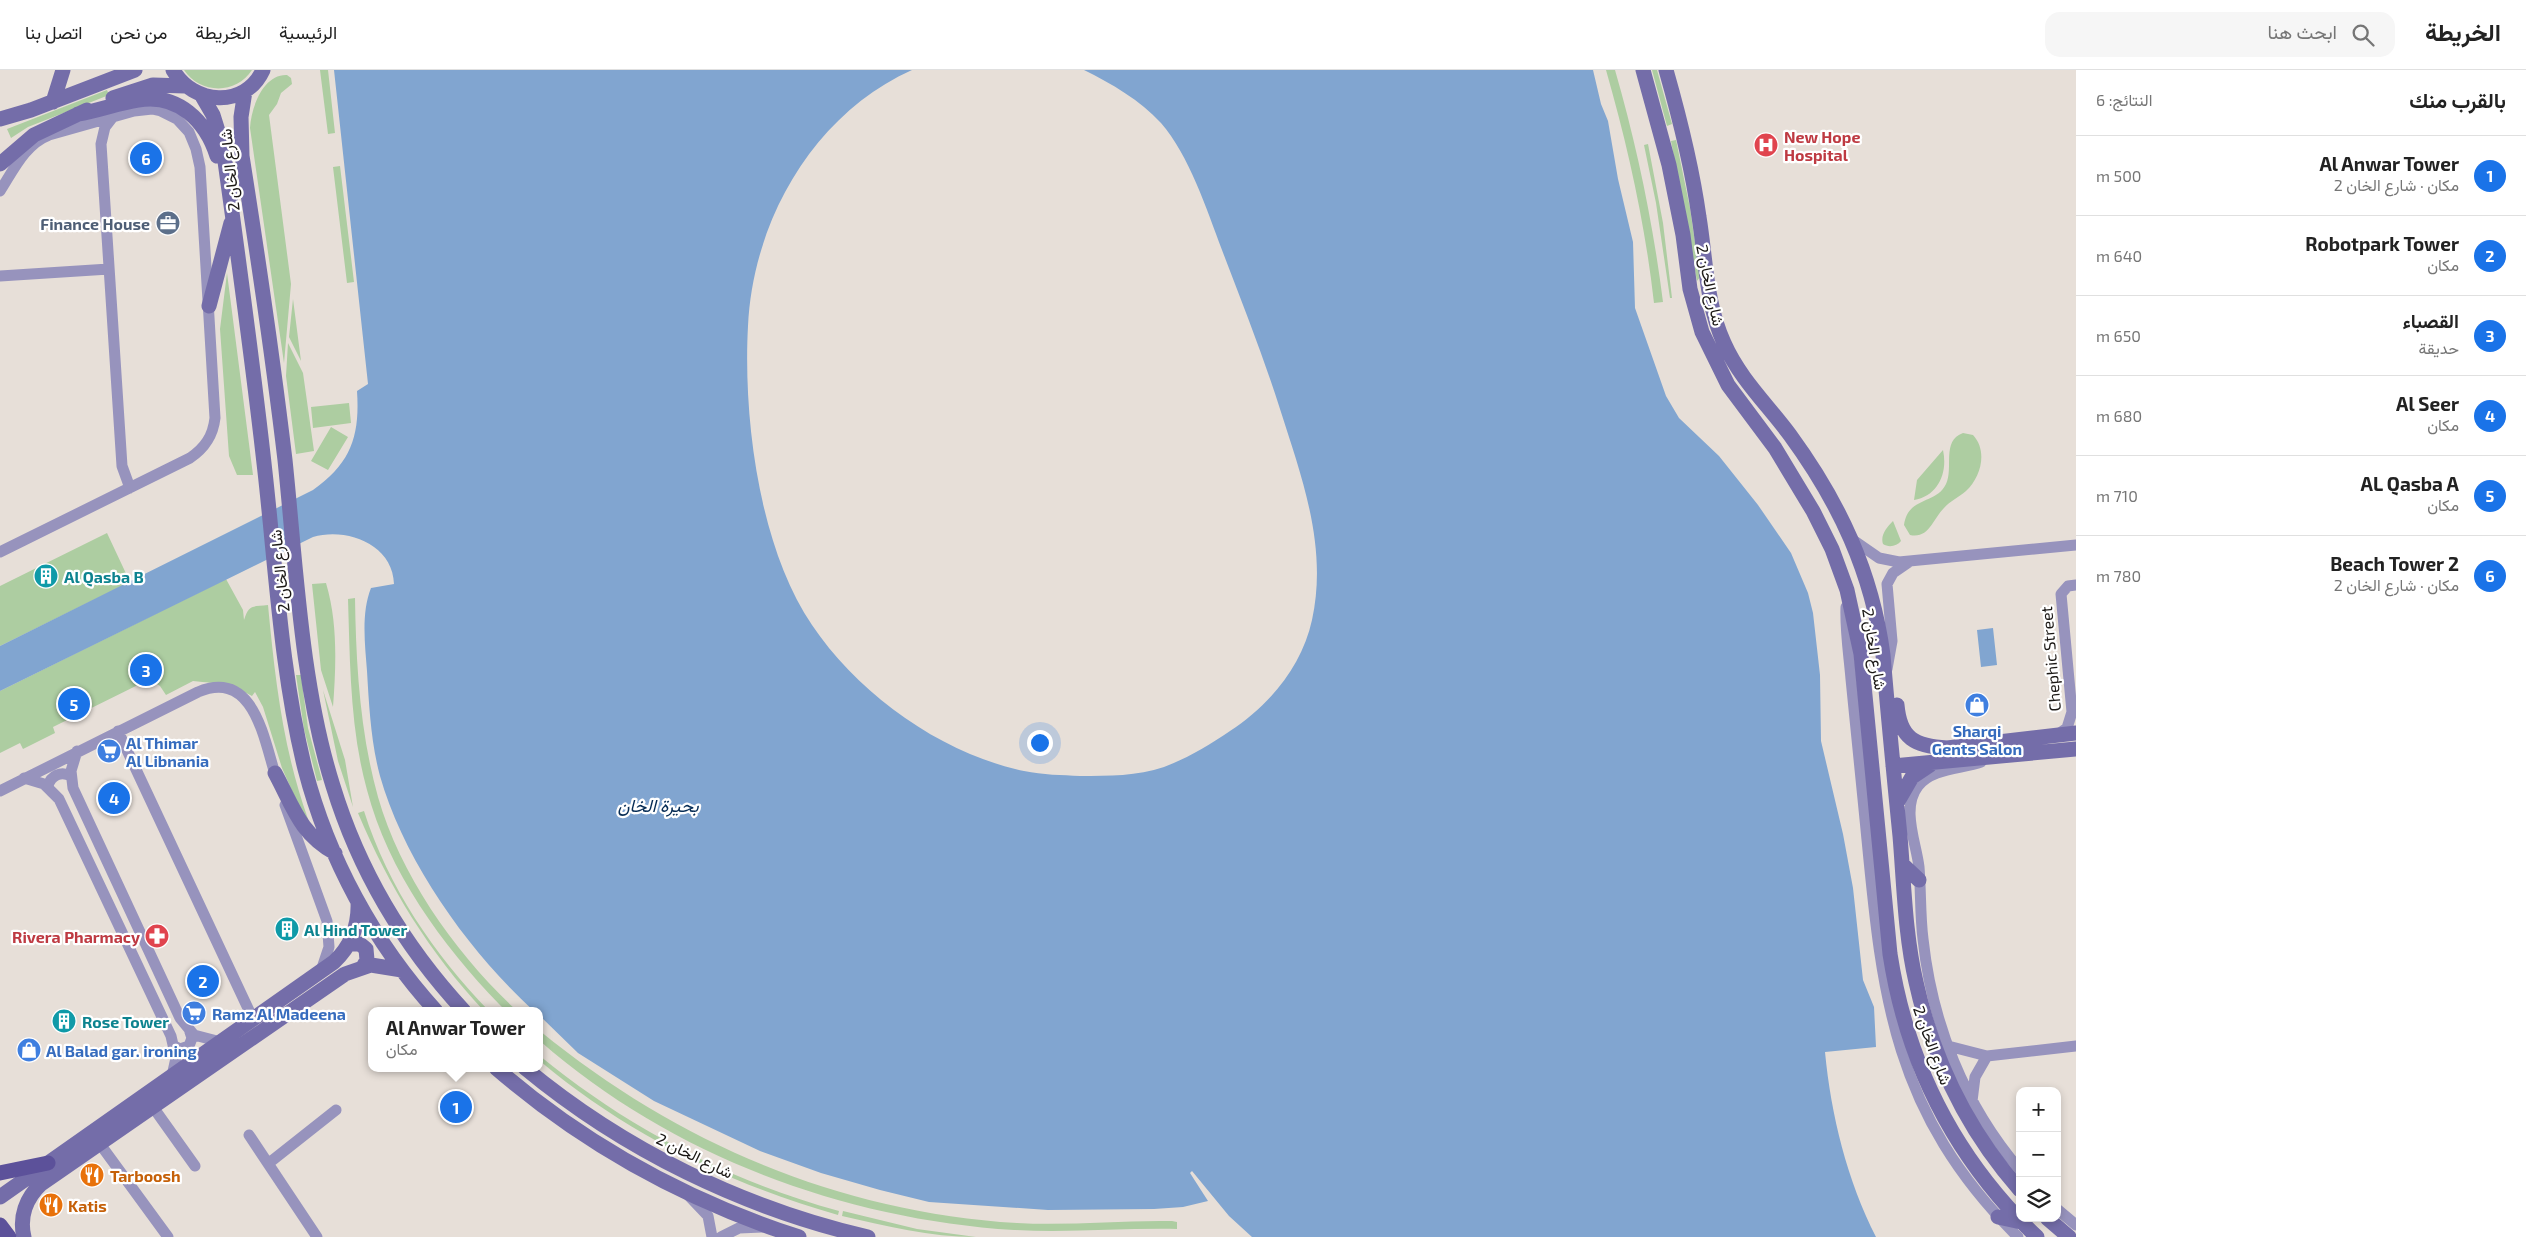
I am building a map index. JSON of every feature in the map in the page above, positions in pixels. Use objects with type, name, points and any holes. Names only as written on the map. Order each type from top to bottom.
[{"type":"main road","points":[[0,1173],[48,1164]]},
{"type":"main road","points":[[0,1225],[9,1237]]},
{"type":"street","points":[[53,102],[64,70],[84,90]]},
{"type":"street","points":[[0,119],[53,102],[134,70]]},
{"type":"street","points":[[173,70],[185,86],[202,96],[224,98],[245,91],[257,80],[263,70]]},
{"type":"street","name":"شارع الخان 2","points":[[1643,70],[1677,200],[1690,289],[1697,318],[1707,346],[1728,385],[1775,448],[1813,511],[1832,549],[1847,590],[1861,654],[1890,954],[1898,998],[1913,1050],[1938,1107],[1976,1169],[2020,1230],[2037,1237]]},
{"type":"street","name":"شارع الخان 2","points":[[1666,70],[1691,171],[1708,286],[1723,342],[1737,368],[1786,430],[1821,480],[1853,540],[1875,606],[1885,676],[1912,961],[1920,997],[1934,1044],[1954,1093],[1986,1147],[2016,1185]]},
{"type":"street","points":[[0,191],[28,150],[37,141],[142,87],[164,84],[185,86]]},
{"type":"street","name":"شارع الخان 2","points":[[245,91],[241,116],[241,149],[282,440],[310,682],[321,742],[332,784],[352,838],[376,889],[402,933],[433,975],[461,1007]]},
{"type":"street","name":"شارع الخان 2","points":[[202,96],[213,115],[221,136],[262,442],[289,683],[300,745],[314,798],[335,853],[358,902],[402,970],[433,1007]]},
{"type":"street","points":[[0,164],[34,135],[147,99],[173,103],[195,117],[210,137],[230,196]]},
{"type":"street","points":[[81,120],[112,118],[143,109],[169,114],[177,119],[189,132],[196,149],[200,167]]},
{"type":"street","points":[[0,552],[190,458],[205,446],[210,437],[215,418],[199,135],[195,117]]},
{"type":"street","points":[[101,144],[106,128],[112,118]]},
{"type":"street","points":[[81,120],[97,134],[101,144],[122,466],[130,488]]},
{"type":"street","points":[[209,306],[233,217]]},
{"type":"street","points":[[0,276],[109,269]]},
{"type":"street","points":[[1690,289],[1708,286]]},
{"type":"street","points":[[1697,318],[1714,314]]},
{"type":"street","points":[[1853,540],[1880,558],[1893,562],[2076,545]]},
{"type":"street","points":[[0,541],[22,542]]},
{"type":"street","points":[[1909,562],[1896,570],[1887,584],[1892,641],[1885,676],[1896,697],[1902,728],[1911,739],[1920,744],[1947,748],[2076,733]]},
{"type":"street","name":"Chephic Street","points":[[2057,735],[2067,728],[2072,712],[2072,655],[2061,594],[2068,586],[2076,585]]},
{"type":"street","points":[[1847,590],[1847,632],[1877,940],[1891,1021],[1909,1076],[1930,1121],[1964,1176],[1998,1217],[2020,1230]]},
{"type":"street","points":[[0,791],[204,689],[217,687],[230,689],[241,695],[254,710],[328,921],[329,947],[321,971]]},
{"type":"street","points":[[118,731],[254,1019]]},
{"type":"street","points":[[1893,766],[2076,749]]},
{"type":"street","points":[[77,751],[73,760],[71,776],[79,802],[180,1018],[192,1038],[189,1046],[180,1049],[174,1046]]},
{"type":"street","points":[[1995,757],[1965,767],[1932,774],[1916,790],[1911,807],[1923,940],[1936,1008],[1948,1046],[1972,1101],[1993,1135],[2016,1165]]},
{"type":"street","points":[[1897,805],[1912,777],[1933,763]]},
{"type":"street","points":[[275,773],[302,825],[313,838],[335,853]]},
{"type":"street","points":[[48,786],[57,775],[71,776]]},
{"type":"street","points":[[24,778],[39,781],[48,786],[59,799],[174,1046],[175,1064],[172,1076]]},
{"type":"street","points":[[1902,864],[1919,880]]},
{"type":"street","points":[[0,1197],[340,957],[349,944],[357,924],[358,902]]},
{"type":"street","points":[[349,944],[360,944],[366,949],[367,960],[363,966]]},
{"type":"street","points":[[24,1237],[23,1216],[32,1193],[41,1184],[345,974],[363,966],[380,966],[402,970]]},
{"type":"street","points":[[1920,997],[1936,1008]]},
{"type":"street","points":[[1891,1021],[1898,998]]},
{"type":"street","points":[[190,1032],[202,1038],[221,1042]]},
{"type":"street","points":[[1948,1046],[1987,1056],[2076,1046]]},
{"type":"street","points":[[1972,1101],[1975,1077],[1987,1056]]},
{"type":"street","points":[[501,1072],[598,1144],[685,1191],[767,1226],[799,1237]]},
{"type":"street","name":"شارع الخان 2","points":[[531,1072],[605,1126],[689,1173],[777,1210],[868,1237]]},
{"type":"street","points":[[153,1107],[195,1166]]},
{"type":"street","points":[[269,1164],[336,1110]]},
{"type":"street","points":[[249,1135],[317,1237]]},
{"type":"street","points":[[100,1144],[168,1237]]},
{"type":"street","points":[[685,1191],[708,1216],[712,1237]]},
{"type":"street","points":[[2061,1212],[2076,1225]]},
{"type":"street","points":[[2052,1222],[2069,1237]]},
{"type":"street","points":[[721,1237],[739,1228],[767,1226]]},
{"type":"green space","points":[[184,70],[252,70],[237,84],[218,88],[199,84]]},
{"type":"green space","points":[[320,70],[328,70],[335,133],[328,134]]},
{"type":"green space","points":[[1606,70],[1615,70],[1630,127],[1644,185],[1663,302],[1654,303],[1635,185]]},
{"type":"green space","points":[[1652,70],[1657,70],[1672,124],[1667,126]]},
{"type":"green space","points":[[287,75],[291,78],[292,84],[281,93],[277,104],[269,115],[291,284],[284,363],[250,128],[256,102],[265,86],[279,76]]},
{"type":"green space","points":[[107,90],[109,95],[28,127],[11,138],[7,129]]},
{"type":"green space","points":[[1676,140],[1690,208],[1700,277],[1697,281],[1671,141]]},
{"type":"green space","points":[[1648,144],[1663,223],[1672,298],[1670,298],[1656,203],[1644,145]]},
{"type":"green space","points":[[340,166],[354,282],[347,283],[333,167]]},
{"type":"green space","points":[[227,273],[253,475],[237,475],[229,456],[220,329]]},
{"type":"green space","points":[[293,299],[301,361],[289,337]]},
{"type":"green space","points":[[288,343],[303,373],[314,451],[296,454],[286,376]]},
{"type":"green space","points":[[349,403],[351,423],[313,428],[311,407]]},
{"type":"green space","points":[[331,427],[348,437],[328,470],[311,461]]},
{"type":"green space","points":[[1963,433],[1973,435],[1978,441],[1981,464],[1976,479],[1966,491],[1940,512],[1926,531],[1922,534],[1910,535],[1904,525],[1907,516],[1911,509],[1936,495],[1946,484],[1952,442]]},
{"type":"green space","points":[[1943,450],[1944,467],[1939,482],[1929,494],[1914,500],[1917,480]]},
{"type":"green space","points":[[1893,521],[1901,541],[1895,545],[1888,546],[1883,544],[1882,537]]},
{"type":"green space","points":[[107,533],[130,582],[0,646],[0,586]]},
{"type":"green space","points":[[226,579],[243,610],[244,620],[252,607],[268,605],[281,714],[292,766],[308,819],[306,822],[282,768],[263,707],[255,692],[252,696],[223,684],[193,681],[166,695],[160,686],[150,679],[53,727],[55,733],[23,749],[20,743],[0,753],[0,691]]},
{"type":"green space","points":[[326,583],[333,613],[334,629],[333,707],[321,670],[312,584]]},
{"type":"green space","points":[[355,598],[356,648],[363,723],[372,773],[388,827],[416,885],[433,913],[473,965],[513,1007],[502,1007],[499,1004],[457,957],[438,932],[403,878],[376,820],[361,767],[357,743],[350,671],[348,599]]},
{"type":"green space","points":[[296,675],[301,675],[308,728],[322,780],[317,781],[304,729]]},
{"type":"green space","points":[[323,690],[345,760],[353,807],[338,761]]},
{"type":"green space","points":[[364,811],[386,866],[415,918],[450,966],[485,1007],[480,1007],[445,966],[412,918],[383,867],[358,813]]},
{"type":"green space","points":[[543,1033],[593,1071],[647,1107],[704,1138],[763,1165],[824,1187],[887,1204],[951,1216],[1036,1224],[1172,1221],[1177,1222],[1177,1229],[1014,1230],[950,1223],[886,1212],[823,1195],[761,1174],[702,1148],[645,1117],[591,1081],[543,1043]]},
{"type":"green space","points":[[543,1058],[608,1106],[644,1129],[681,1149],[719,1168],[758,1184],[798,1199],[839,1211],[838,1215],[758,1188],[681,1154],[607,1111],[543,1063]]},
{"type":"green space","points":[[843,1211],[917,1229],[976,1237],[925,1233],[892,1227],[842,1216]]},
{"type":"water","name":"بحيرة الخان","points":[[334,70],[912,70],[877,89],[846,114],[818,142],[795,175],[776,210],[762,247],[752,286],[748,326],[748,401],[758,481],[767,520],[779,558],[794,594],[812,625],[831,651],[853,675],[878,697],[905,718],[933,736],[993,763],[1024,771],[1052,775],[1112,776],[1154,770],[1181,760],[1244,721],[1270,697],[1292,669],[1307,637],[1312,620],[1317,566],[1315,539],[1304,487],[1273,389],[1252,329],[1189,167],[1171,136],[1153,115],[1125,93],[1084,70],[1593,70],[1601,104],[1608,121],[1618,179],[1633,242],[1635,308],[1666,396],[1679,418],[1719,456],[1758,505],[1791,553],[1808,593],[1813,613],[1820,675],[1821,741],[1843,834],[1853,888],[1863,980],[1874,1007],[1876,1047],[1825,1052],[1831,1099],[1842,1147],[1857,1193],[1876,1237],[1252,1237],[1229,1216],[1192,1171],[1190,1173],[1208,1201],[1183,1207],[1048,1210],[929,1202],[821,1173],[760,1151],[654,1101],[578,1053],[543,1019],[543,1007],[530,1007],[510,987],[463,933],[422,872],[405,840],[391,808],[377,763],[372,737],[365,640],[366,608],[371,588],[394,584],[392,570],[386,558],[366,542],[339,534],[313,537],[0,691],[0,646],[313,490],[326,480],[344,459],[350,447],[357,422],[357,391],[368,384]]},
{"type":"water","points":[[1993,628],[1997,665],[1981,667],[1977,630]]},
{"type":"place","name":"New Hope Hospital","points":[[1766,145]]},
{"type":"place","name":"Beach Tower 2","points":[[146,158]]},
{"type":"place","name":"Finance House","points":[[168,223]]},
{"type":"place","name":"Al Qasba B","points":[[46,576]]},
{"type":"place","name":"القصباء","points":[[146,670]]},
{"type":"place","name":"AL Qasba A","points":[[74,704]]},
{"type":"place","name":"Sharqi Gents Salon","points":[[1977,705]]},
{"type":"place","name":"Al Thimar Al Libnania","points":[[109,751]]},
{"type":"place","name":"Al Seer","points":[[114,798]]},
{"type":"place","name":"Al Hind Tower","points":[[287,929]]},
{"type":"place","name":"Rivera Pharmacy","points":[[157,936]]},
{"type":"place","name":"Robotpark Tower","points":[[203,981]]},
{"type":"place","name":"Ramz Al Madeena","points":[[194,1013]]},
{"type":"place","name":"Rose Tower","points":[[64,1021]]},
{"type":"place","name":"Al Balad gar. ironing","points":[[29,1050]]},
{"type":"place","name":"Al Anwar Tower","points":[[456,1107]]},
{"type":"place","name":"Tarboosh","points":[[92,1175]]},
{"type":"place","name":"Katis","points":[[51,1205]]}]
